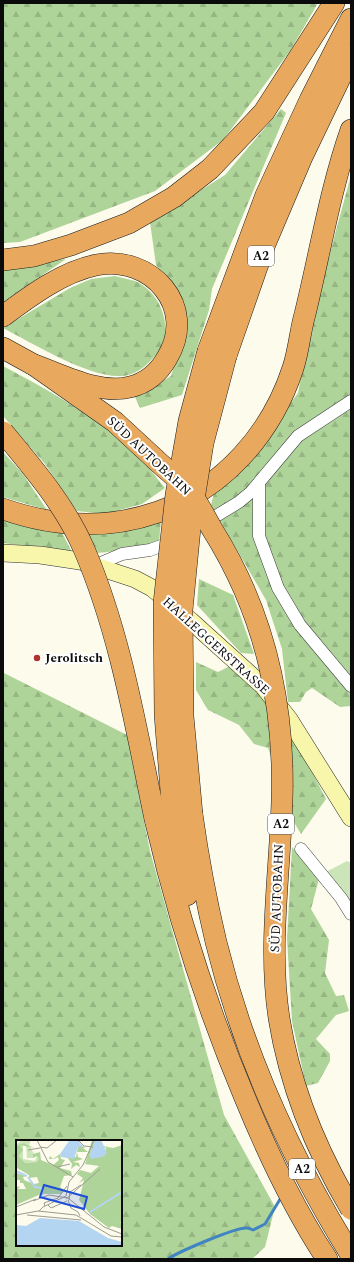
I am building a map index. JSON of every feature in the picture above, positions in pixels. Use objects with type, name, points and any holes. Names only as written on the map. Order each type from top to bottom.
[{"type":"highway","points":[[3,260],[34,256],[70,245],[129,223],[174,197],[210,169],[264,112],[334,3]]},
{"type":"highway","name":"A2","points":[[217,354],[266,195],[310,100],[351,19]]},
{"type":"highway","name":"A2","points":[[327,1259],[290,1197],[252,1116],[220,1038],[169,876],[173,817],[165,715],[164,603],[178,480],[189,421],[302,158],[351,55]]},
{"type":"highway","points":[[3,510],[44,522],[91,525],[121,521],[148,515],[187,499],[219,478],[253,444],[281,400],[294,366],[330,204],[351,130]]},
{"type":"highway","points":[[3,316],[61,278],[96,265],[133,267],[146,272],[158,281],[166,290],[175,308],[178,326],[175,346],[161,370],[147,380],[130,387],[110,388],[92,386],[34,365]]},
{"type":"highway","name":"SÜD AUTOBAHN","points":[[3,348],[34,365],[115,422],[189,492],[226,550],[247,596],[269,661],[276,694],[282,761],[275,943],[279,1018],[295,1089],[324,1159],[351,1210]]},
{"type":"highway","name":"A2","points":[[3,432],[39,476],[64,512],[84,549],[115,638],[125,676],[173,817],[206,899],[216,943],[261,1080],[297,1160],[351,1255]]},
{"type":"main road","name":"HALLEGGERSTRASSE","points":[[3,553],[61,557],[94,566],[135,580],[152,588],[192,621],[263,686],[289,719],[351,818]]},
{"type":"street","points":[[94,566],[122,554],[150,550],[173,542],[239,502],[251,492],[298,436],[351,401]]},
{"type":"street","points":[[259,483],[259,536],[278,588],[300,624],[351,686]]},
{"type":"street","points":[[301,849],[341,898],[351,914]]},
{"type":"green space","points":[[3,3],[318,3],[290,51],[223,140],[155,191],[20,242],[3,243]]},
{"type":"green space","points":[[281,109],[286,113],[212,289],[209,310],[182,395],[140,408],[135,397],[171,376],[187,326],[179,292],[156,265],[150,222],[225,175]]},
{"type":"green space","points":[[350,179],[351,706],[340,707],[312,688],[306,692],[300,702],[288,702],[282,649],[266,600],[211,505],[215,489],[239,471],[298,393],[313,315]]},
{"type":"green space","points":[[66,259],[3,302],[3,268]]},
{"type":"green space","points":[[115,276],[135,281],[151,292],[157,300],[164,317],[165,336],[161,349],[146,365],[134,373],[125,376],[108,375],[77,366],[3,328],[70,288],[91,279]]},
{"type":"green space","points":[[3,366],[56,395],[107,429],[149,467],[165,488],[142,504],[105,514],[77,511],[45,464],[3,416]]},
{"type":"green space","points":[[3,452],[23,474],[47,510],[3,497]]},
{"type":"green space","points":[[3,517],[61,531],[72,552],[3,543]]},
{"type":"green space","points":[[161,517],[159,544],[127,550],[97,553],[86,531]]},
{"type":"green space","points":[[199,579],[233,595],[254,654],[241,653],[197,605]]},
{"type":"green space","points":[[196,662],[218,672],[234,664],[292,733],[326,799],[301,834],[292,819],[268,748],[254,744],[239,725],[208,710],[196,690]]},
{"type":"green space","points":[[4,673],[127,735],[150,851],[224,1115],[275,1207],[265,1247],[252,1259],[3,1259]]},
{"type":"green space","points":[[292,847],[319,879],[311,909],[329,940],[325,973],[336,996],[344,995],[349,1011],[336,1015],[316,1039],[330,1054],[330,1061],[318,1083],[306,1086],[292,1021],[287,939]]},
{"type":"green space","points":[[347,861],[351,863],[351,905],[324,873]]},
{"type":"waterway","points":[[168,1259],[194,1246],[231,1231],[248,1228],[253,1230],[265,1224],[282,1196]]},
{"type":"place","name":"Jerolitsch","points":[[37,658]]}]
